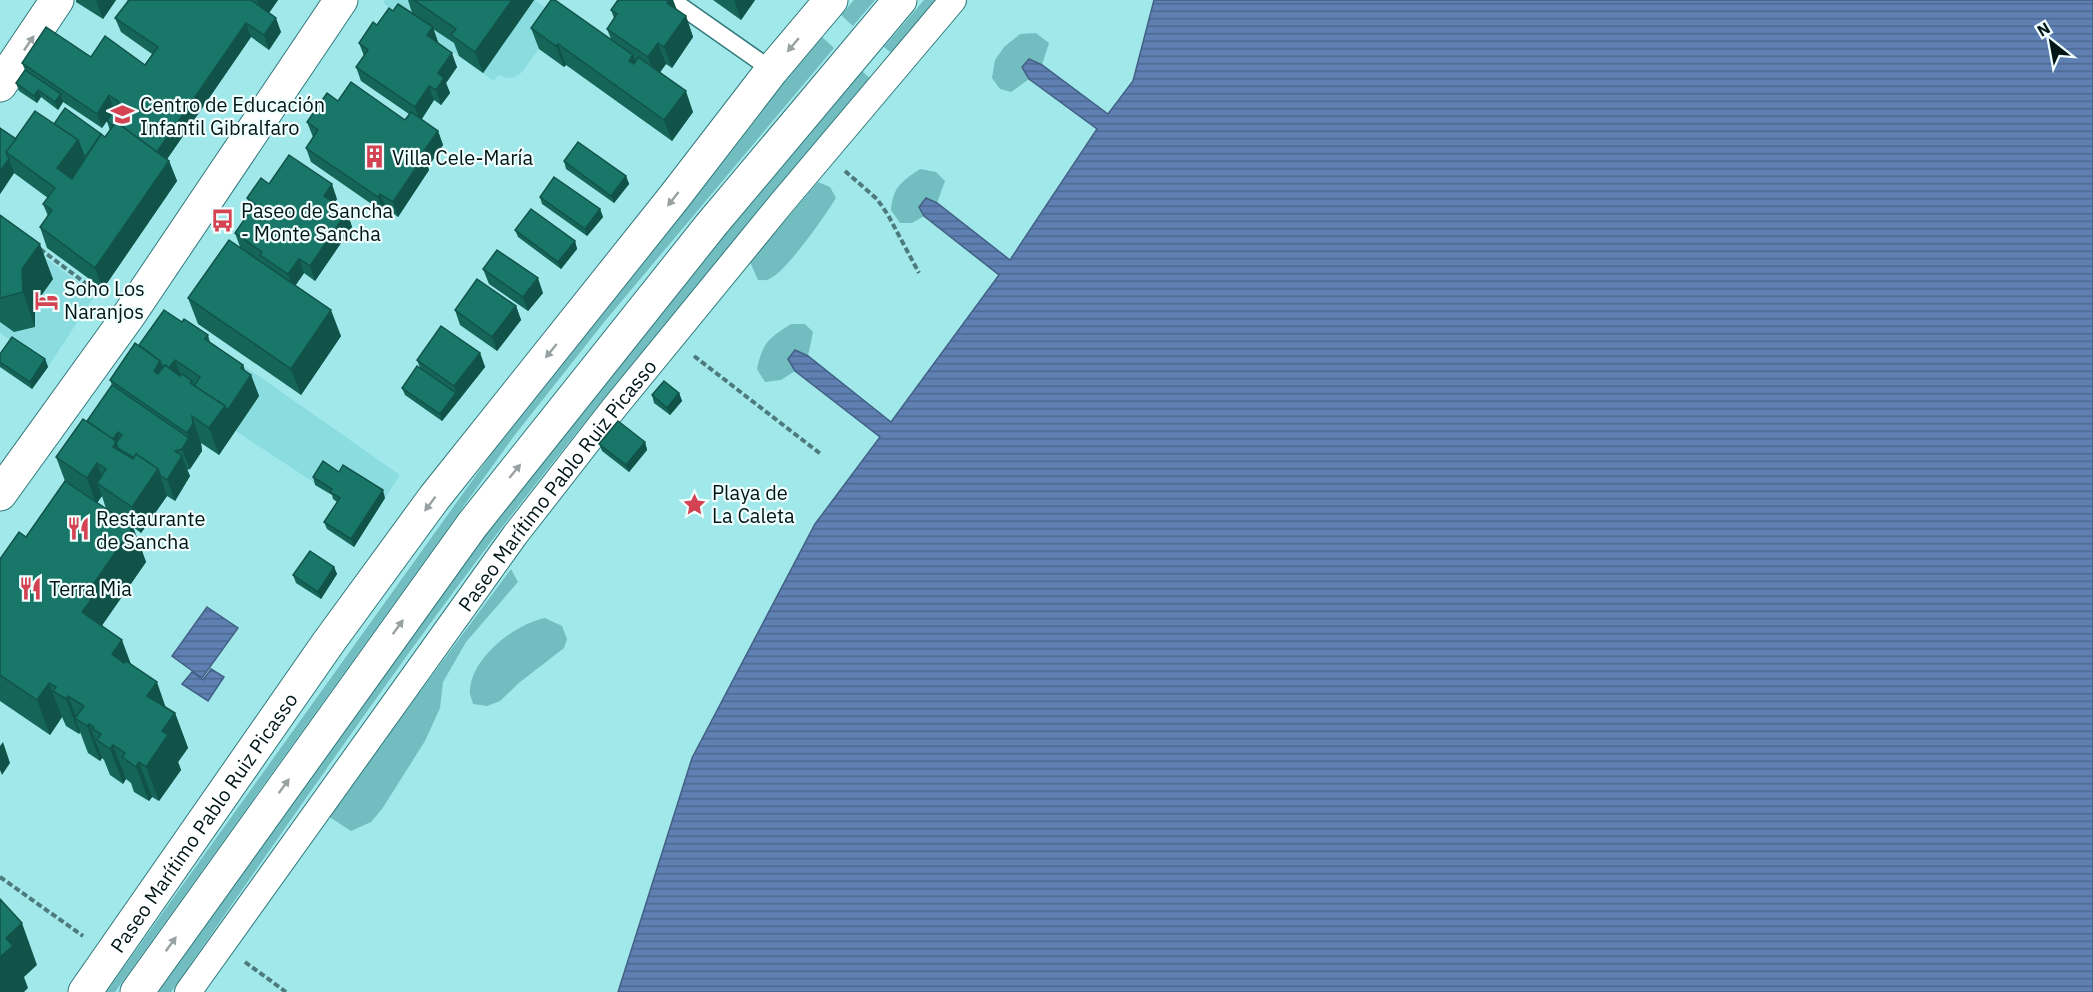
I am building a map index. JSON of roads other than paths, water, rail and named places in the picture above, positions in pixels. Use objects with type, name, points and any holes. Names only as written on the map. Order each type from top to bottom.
[{"type":"main road","points":[[0,85],[57,0]]},
{"type":"main road","points":[[0,494],[129,315],[341,0]]},
{"type":"main road","name":"Paseo Marítimo Pablo Ruiz Picasso","points":[[85,992],[328,643],[434,498],[675,196],[772,70],[831,0]]},
{"type":"main road","name":"Paseo Marítimo Pablo Ruiz Picasso","points":[[137,992],[472,525],[711,225],[900,0]]},
{"type":"street","name":"Paseo Marítimo Pablo Ruiz Picasso","points":[[188,992],[515,534],[757,233],[953,0]]},
{"type":"lane","points":[[672,0],[772,70]]},
{"type":"place","name":"Centro de Educación Infantil Gibralfaro","points":[[122,115]]},
{"type":"place","name":"Villa Cele-María","points":[[374,157]]},
{"type":"place","name":"Paseo de Sancha - Monte Sancha","points":[[223,221]]},
{"type":"place","name":"Soho Los Naranjos","points":[[46,300]]},
{"type":"place","name":"Playa de La Caleta","points":[[694,504]]},
{"type":"place","name":"Restaurante de Sancha","points":[[78,529]]},
{"type":"place","name":"Terra Mia","points":[[31,588]]}]
